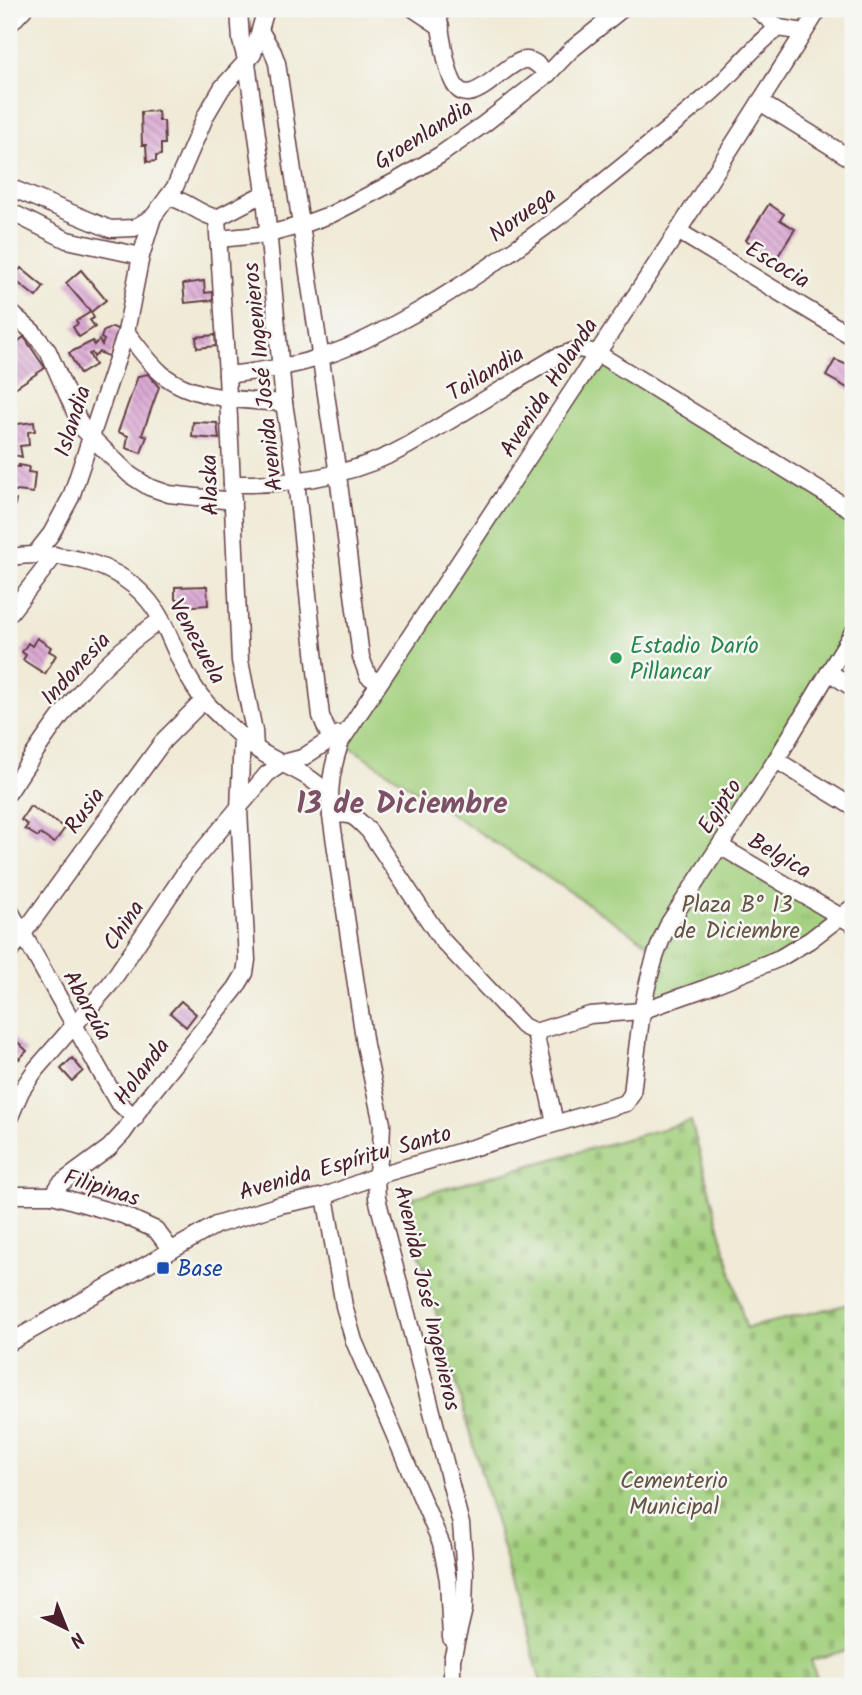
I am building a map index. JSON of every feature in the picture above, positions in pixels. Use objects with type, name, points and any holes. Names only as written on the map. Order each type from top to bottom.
[{"type":"street","points":[[9,25],[24,9]]},
{"type":"street","name":"Avenida José Ingenieros","points":[[239,9],[265,192],[284,403],[296,480],[321,716],[331,740]]},
{"type":"street","points":[[9,187],[110,229],[134,228],[153,217],[175,187],[206,115],[222,88],[253,54],[266,9]]},
{"type":"street","points":[[414,9],[441,27]]},
{"type":"street","points":[[437,9],[450,76],[463,92],[479,90],[517,62],[526,60],[535,62],[548,74]]},
{"type":"street","name":"Groenlandia","points":[[219,239],[269,234],[300,226],[331,214],[398,180],[484,124],[548,74],[571,50],[622,9]]},
{"type":"street","points":[[756,9],[779,28],[804,32]]},
{"type":"street","name":"Avenida Holanda","points":[[328,795],[332,765],[341,741],[678,231],[819,9]]},
{"type":"street","name":"Noruega","points":[[228,374],[282,367],[348,348],[471,279],[572,205],[708,96],[779,28]]},
{"type":"street","points":[[261,32],[274,52],[277,63],[338,475],[361,657],[368,676],[379,683]]},
{"type":"street","points":[[760,102],[853,160]]},
{"type":"street","points":[[168,197],[182,200],[204,214],[217,218],[265,192]]},
{"type":"street","points":[[9,211],[67,240],[141,256]]},
{"type":"street","name":"Islandia","points":[[36,553],[51,534],[71,497],[126,332],[141,256],[153,217]]},
{"type":"street","name":"Alaska","points":[[217,218],[228,374],[240,661],[255,748]]},
{"type":"street","name":"Escocia","points":[[678,231],[853,337]]},
{"type":"street","name":"Tailandia","points":[[9,311],[33,332],[48,351],[58,369],[75,415],[90,439],[130,475],[149,487],[169,494],[232,493],[255,485],[338,475],[385,459],[556,358],[579,349],[597,353]]},
{"type":"street","points":[[126,332],[162,374],[193,390],[284,403]]},
{"type":"street","points":[[597,353],[853,511]]},
{"type":"street","name":"Venezuela","points":[[9,557],[36,553],[55,555],[99,565],[120,574],[152,604],[204,700],[255,748],[313,779],[328,795]]},
{"type":"street","points":[[9,614],[55,555]]},
{"type":"street","name":"Indonesia","points":[[9,792],[44,738],[83,687],[109,660],[161,620]]},
{"type":"street","name":"Egipto","points":[[642,1011],[656,949],[669,923],[776,760],[853,632]]},
{"type":"street","points":[[829,672],[853,688]]},
{"type":"street","name":"Rusia","points":[[9,953],[164,740],[204,700]]},
{"type":"street","points":[[283,763],[302,758],[352,725]]},
{"type":"street","points":[[239,810],[242,736]]},
{"type":"street","points":[[776,760],[853,807]]},
{"type":"street","name":"China","points":[[9,1119],[21,1091],[36,1069],[110,984],[188,868],[267,774],[283,763]]},
{"type":"street","name":"Avenida José Ingenieros","points":[[328,795],[365,1045],[382,1124],[376,1176],[377,1198],[461,1524],[465,1573],[464,1609],[452,1659],[452,1686]]},
{"type":"street","name":"Holanda","points":[[53,1195],[60,1184],[109,1147],[135,1118],[145,1101],[236,988],[245,973],[247,960],[239,810]]},
{"type":"street","points":[[331,816],[348,813],[363,824],[441,939],[523,1026],[535,1032],[590,1015],[642,1011],[780,958],[849,916]]},
{"type":"street","name":"Belgica","points":[[720,846],[849,916]]},
{"type":"street","name":"Abarzúa","points":[[9,909],[117,1101],[135,1118]]},
{"type":"street","name":"Avenida Espíritu Santo","points":[[9,1343],[216,1225],[242,1215],[325,1196],[376,1176],[626,1103],[632,1094],[642,1011]]},
{"type":"street","points":[[535,1032],[555,1123]]},
{"type":"street","name":"Filipinas","points":[[9,1195],[53,1195],[123,1215],[162,1235],[171,1250]]},
{"type":"street","points":[[325,1196],[344,1306],[354,1341],[441,1543],[449,1580],[452,1659]]},
{"type":"green space","name":"Estadio Darío Pillancar","points":[[597,353],[853,511],[853,632],[656,949],[341,741]]},
{"type":"green space","name":"Plaza B° 13 de Diciembre","points":[[720,846],[841,917],[780,958],[642,1003],[649,976]]},
{"type":"green space","name":"Cementerio Municipal","points":[[691,1121],[746,1328],[853,1303],[853,1649],[811,1660],[819,1686],[542,1686],[404,1200]]},
{"type":"building","points":[[158,111],[159,121],[164,121],[165,144],[161,144],[161,155],[156,156],[156,161],[147,162],[146,145],[142,145],[141,112]]},
{"type":"building","points":[[769,204],[784,214],[780,220],[795,229],[776,259],[746,240]]},
{"type":"building","points":[[21,268],[44,287],[36,297],[12,278]]},
{"type":"building","points":[[81,270],[106,300],[91,312],[66,283]]},
{"type":"building","points":[[204,281],[205,293],[213,292],[213,300],[185,303],[183,284]]},
{"type":"building","points":[[91,312],[94,318],[90,320],[95,327],[79,337],[73,327],[78,324],[76,321]]},
{"type":"building","points":[[112,327],[120,330],[110,357],[99,352],[94,357],[92,353],[89,354],[95,365],[80,374],[69,353],[93,341],[94,345],[99,340],[102,345],[103,332]]},
{"type":"building","points":[[215,335],[216,346],[197,348],[196,337]]},
{"type":"building","points":[[24,337],[45,368],[9,392],[9,348]]},
{"type":"building","points":[[835,360],[853,367],[853,391],[826,376]]},
{"type":"building","points":[[148,374],[159,387],[142,435],[147,436],[141,453],[126,448],[128,436],[118,432],[138,376]]},
{"type":"building","points":[[34,422],[35,431],[28,432],[29,445],[20,446],[22,457],[10,454],[9,425]]},
{"type":"building","points":[[193,422],[217,423],[219,439],[192,437]]},
{"type":"building","points":[[9,466],[29,467],[28,472],[35,473],[33,493],[9,490]]},
{"type":"building","points":[[9,498],[16,500],[10,525],[9,525]]},
{"type":"building","points":[[207,586],[208,605],[178,607],[175,587]]},
{"type":"building","points":[[37,638],[51,647],[49,651],[56,655],[45,674],[23,660],[26,655],[22,652],[28,643],[32,646]]},
{"type":"building","points":[[30,806],[65,828],[54,843],[25,829],[28,825],[21,820]]},
{"type":"building","points":[[181,1001],[196,1014],[186,1027],[170,1013]]},
{"type":"building","points":[[9,1034],[27,1051],[19,1059],[16,1056],[9,1063]]},
{"type":"building","points":[[72,1058],[83,1071],[72,1081],[61,1069]]},
{"type":"place","name":"Estadio Darío Pillancar","points":[[616,658]]},
{"type":"place","name":"Base","points":[[163,1268]]},
{"type":"district","name":"13 de Diciembre","points":[[402,803]]}]
